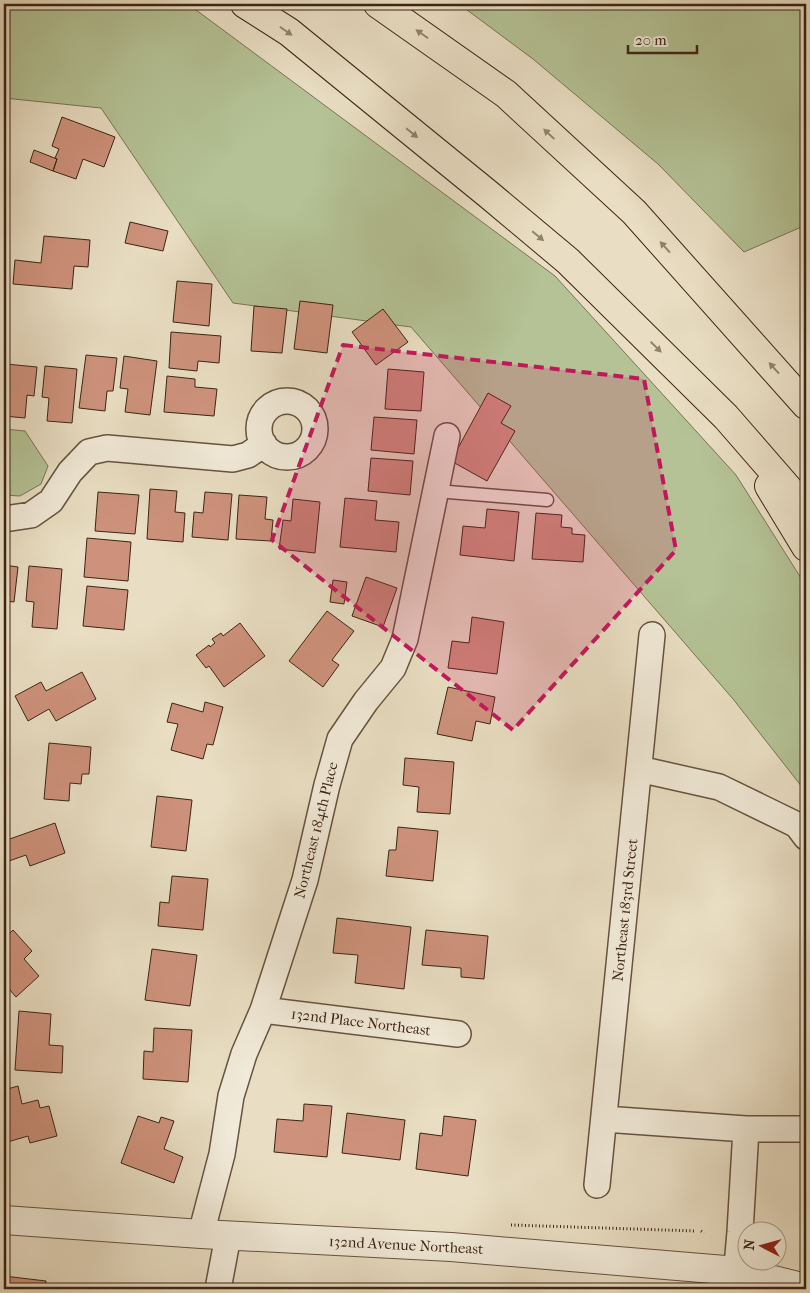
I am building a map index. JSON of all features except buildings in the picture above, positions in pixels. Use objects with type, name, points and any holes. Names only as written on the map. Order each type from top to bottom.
[{"type":"highway","points":[[245,4],[289,32],[568,261],[726,417],[806,509]]},
{"type":"highway","points":[[378,4],[506,94],[634,212],[806,405]]},
{"type":"highway","points":[[726,417],[806,547]]},
{"type":"street","name":"Northeast 184th Place","points":[[218,1289],[214,1235],[222,1154],[231,1096],[244,1054],[264,1010],[305,880],[327,785],[340,739],[366,701],[393,668],[406,638],[448,436]]},
{"type":"street","points":[[4,519],[31,515],[52,501],[70,472],[89,452],[107,448],[233,459],[248,455],[264,444]]},
{"type":"street","name":"Northeast 183rd Street","points":[[597,1185],[652,634]]},
{"type":"street","points":[[639,769],[719,787],[797,825],[806,837]]},
{"type":"street","name":"132nd Place Northeast","points":[[264,1010],[458,1034]]},
{"type":"street","points":[[604,1119],[746,1129],[806,1129]]},
{"type":"street","points":[[736,1280],[746,1129]]},
{"type":"street","name":"132nd Avenue Northeast","points":[[4,1220],[214,1235],[451,1247],[806,1288]]},
{"type":"lane","points":[[436,491],[548,500]]},
{"type":"highlighted area","points":[[343,345],[644,379],[676,550],[513,730],[272,540]]},
{"type":"green space","points":[[4,4],[188,4],[555,276],[736,475],[806,586],[806,792],[733,699],[411,327],[233,303],[101,108],[4,98]]},
{"type":"green space","points":[[459,4],[806,4],[806,225],[744,252],[658,164],[533,59]]},
{"type":"green space","points":[[4,429],[25,431],[48,466],[41,484],[20,496],[4,495]]}]
